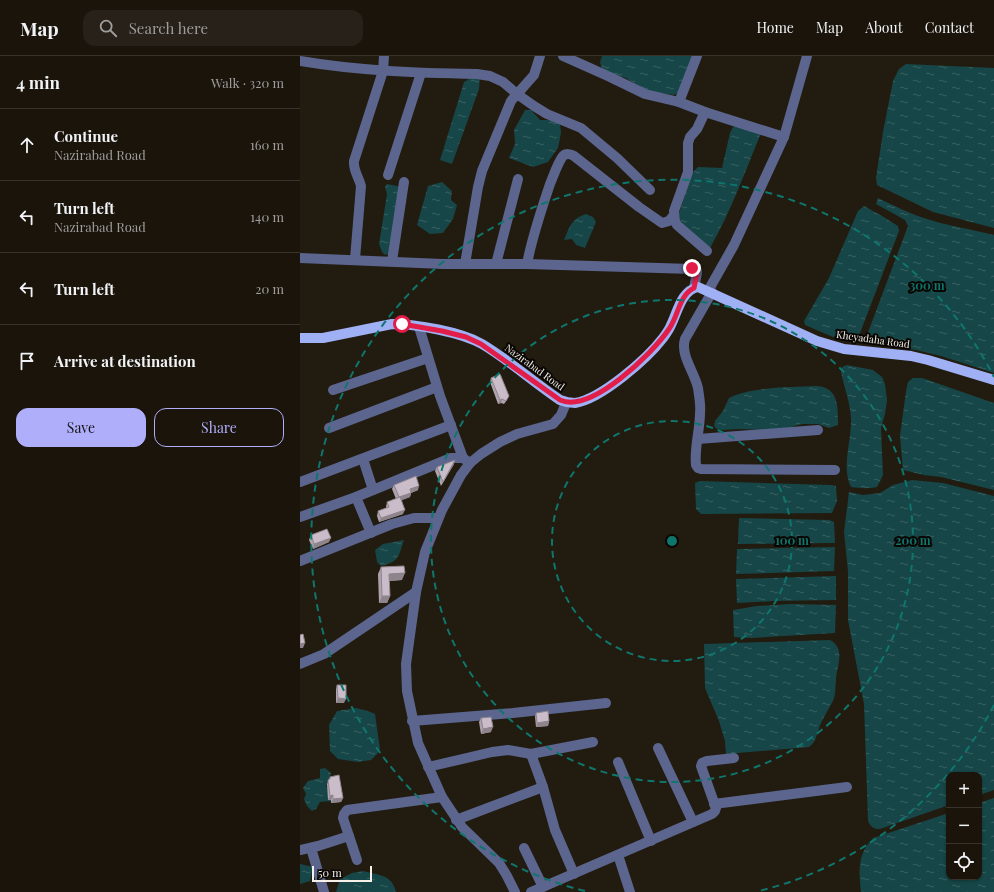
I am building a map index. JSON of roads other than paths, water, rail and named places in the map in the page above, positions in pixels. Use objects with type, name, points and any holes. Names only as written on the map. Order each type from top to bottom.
[{"type":"main road","name":"Kheyadaha Road","points":[[703,289],[817,342],[844,349],[911,356],[994,380]]},
{"type":"main road","name":"Nazirabad Road","points":[[300,338],[323,338],[392,324],[402,324],[466,337],[481,344],[566,403],[575,403],[599,393],[633,368],[654,350],[671,327],[678,308],[686,294],[690,290],[703,289]]},
{"type":"street","points":[[355,259],[361,186],[353,168],[354,161],[383,71],[384,56]]},
{"type":"street","points":[[466,264],[478,187],[482,171],[508,109],[517,94],[534,76],[540,56]]},
{"type":"street","points":[[562,56],[610,76],[645,94],[679,102],[705,112],[784,137]]},
{"type":"street","points":[[679,102],[697,56]]},
{"type":"street","points":[[807,56],[784,137],[734,246],[703,289],[683,345],[684,352],[693,372],[699,396],[700,413],[695,460],[698,468],[835,470]]},
{"type":"street","points":[[300,61],[328,61],[383,71],[477,74],[490,76],[503,82],[517,94],[548,114],[581,128],[617,158],[650,190]]},
{"type":"street","points":[[388,175],[421,73]]},
{"type":"street","points":[[705,112],[701,122],[690,137],[688,143],[688,172],[674,211],[674,215],[677,225],[707,251]]},
{"type":"street","points":[[527,264],[535,227],[552,181],[563,156],[567,154],[574,156],[639,207],[662,223],[669,221],[674,215]]},
{"type":"street","points":[[496,264],[518,179]]},
{"type":"street","points":[[392,261],[404,182]]},
{"type":"street","points":[[300,258],[466,264],[692,268],[697,271],[703,289]]},
{"type":"street","points":[[419,327],[437,387],[451,426],[467,461],[438,518],[425,552],[416,592],[406,664],[407,691],[412,721],[418,743],[442,797],[456,820],[499,863],[515,892]]},
{"type":"street","points":[[333,390],[428,358]]},
{"type":"street","points":[[328,428],[437,387]]},
{"type":"street","points":[[300,517],[356,497],[451,458],[467,461],[517,434],[553,424],[566,403]]},
{"type":"street","points":[[300,482],[451,426]]},
{"type":"street","points":[[698,439],[818,430]]},
{"type":"street","points":[[363,459],[373,490]]},
{"type":"street","points":[[356,497],[371,533]]},
{"type":"street","points":[[300,561],[392,524],[414,518],[438,518]]},
{"type":"street","points":[[300,664],[324,654],[416,592]]},
{"type":"street","points":[[412,721],[606,703]]},
{"type":"street","points":[[428,767],[499,751],[508,750],[531,754],[593,742]]},
{"type":"street","points":[[658,748],[693,822]]},
{"type":"street","points":[[531,754],[543,787],[557,834],[574,874]]},
{"type":"street","points":[[531,892],[650,841],[715,811],[701,766],[702,763],[734,758]]},
{"type":"street","points":[[618,762],[650,841]]},
{"type":"street","points":[[456,820],[543,787]]},
{"type":"street","points":[[714,804],[847,787]]},
{"type":"street","points":[[357,860],[343,818],[347,810],[442,797]]},
{"type":"street","points":[[300,850],[349,836]]},
{"type":"street","points":[[311,848],[324,892]]},
{"type":"street","points":[[524,848],[544,887]]},
{"type":"street","points":[[618,855],[630,892]]},
{"type":"water","points":[[602,56],[693,56],[678,93],[674,95],[646,91],[626,78],[609,73],[602,69],[600,62]]},
{"type":"water","points":[[906,64],[994,68],[994,228],[933,212],[877,185],[876,178],[883,132],[893,81],[899,69]]},
{"type":"water","points":[[474,76],[480,76],[479,89],[452,164],[440,160],[464,82]]},
{"type":"water","points":[[525,110],[531,110],[540,120],[554,120],[560,124],[561,133],[558,148],[548,162],[533,167],[509,158],[515,144],[514,130]]},
{"type":"water","points":[[742,125],[761,133],[731,206],[710,248],[681,222],[679,214],[692,173],[698,167],[722,168],[730,133],[733,127]]},
{"type":"water","points":[[442,182],[452,191],[451,200],[457,205],[453,219],[443,233],[430,234],[417,225],[428,186]]},
{"type":"water","points":[[387,184],[402,187],[391,253],[385,255],[379,244],[387,194],[385,187]]},
{"type":"water","points":[[878,198],[912,214],[933,221],[994,235],[994,373],[941,356],[916,350],[864,343],[908,226],[905,220],[876,204]]},
{"type":"water","points":[[864,206],[898,226],[899,231],[860,333],[853,341],[840,340],[805,325],[804,321],[829,278],[858,211]]},
{"type":"water","points":[[586,214],[593,217],[596,222],[585,248],[576,245],[572,239],[564,240],[574,221]]},
{"type":"water","points":[[847,365],[873,370],[882,377],[885,384],[887,400],[881,428],[883,475],[877,487],[851,487],[848,479],[847,462],[851,418],[841,372],[842,367]]},
{"type":"water","points":[[913,378],[922,378],[994,403],[994,490],[941,477],[903,470],[900,436],[908,382]]},
{"type":"water","points":[[783,387],[824,387],[829,390],[836,399],[838,425],[829,428],[818,424],[802,424],[779,430],[722,430],[717,429],[714,426],[715,421],[723,411],[729,398],[738,394]]},
{"type":"water","points":[[912,480],[943,483],[994,496],[994,790],[982,794],[982,772],[946,772],[946,806],[878,829],[872,827],[868,821],[864,704],[848,620],[848,571],[844,532],[849,492],[863,495],[880,493],[893,485]]},
{"type":"water","points":[[700,481],[831,485],[836,486],[837,501],[832,513],[701,514],[696,509],[695,483]]},
{"type":"water","points":[[739,518],[829,520],[834,522],[835,543],[738,544]]},
{"type":"water","points":[[404,540],[395,560],[381,566],[377,562],[375,550],[383,544]]},
{"type":"water","points":[[835,547],[834,571],[736,574],[737,549]]},
{"type":"water","points":[[836,576],[836,600],[737,603],[736,579]]},
{"type":"water","points":[[791,604],[836,605],[835,633],[751,638],[734,637],[733,610],[757,606]]},
{"type":"water","points":[[830,640],[838,648],[839,653],[835,696],[821,723],[812,745],[809,747],[726,754],[725,741],[719,721],[705,688],[704,644]]},
{"type":"water","points":[[356,708],[375,714],[380,749],[371,760],[358,762],[338,759],[330,751],[329,725],[337,711]]},
{"type":"water","points":[[325,768],[331,773],[330,779],[326,786],[334,795],[332,801],[320,802],[316,809],[312,811],[307,806],[304,799],[306,794],[303,788],[308,781],[320,778],[320,769]]},
{"type":"water","points":[[994,798],[994,892],[861,892],[860,863],[864,850],[873,838],[946,814],[946,880],[982,880],[982,802]]},
{"type":"water","points":[[300,864],[313,867],[310,881],[300,884]]},
{"type":"water","points":[[363,871],[388,878],[394,886],[396,892],[336,892],[340,879],[352,873]]}]
